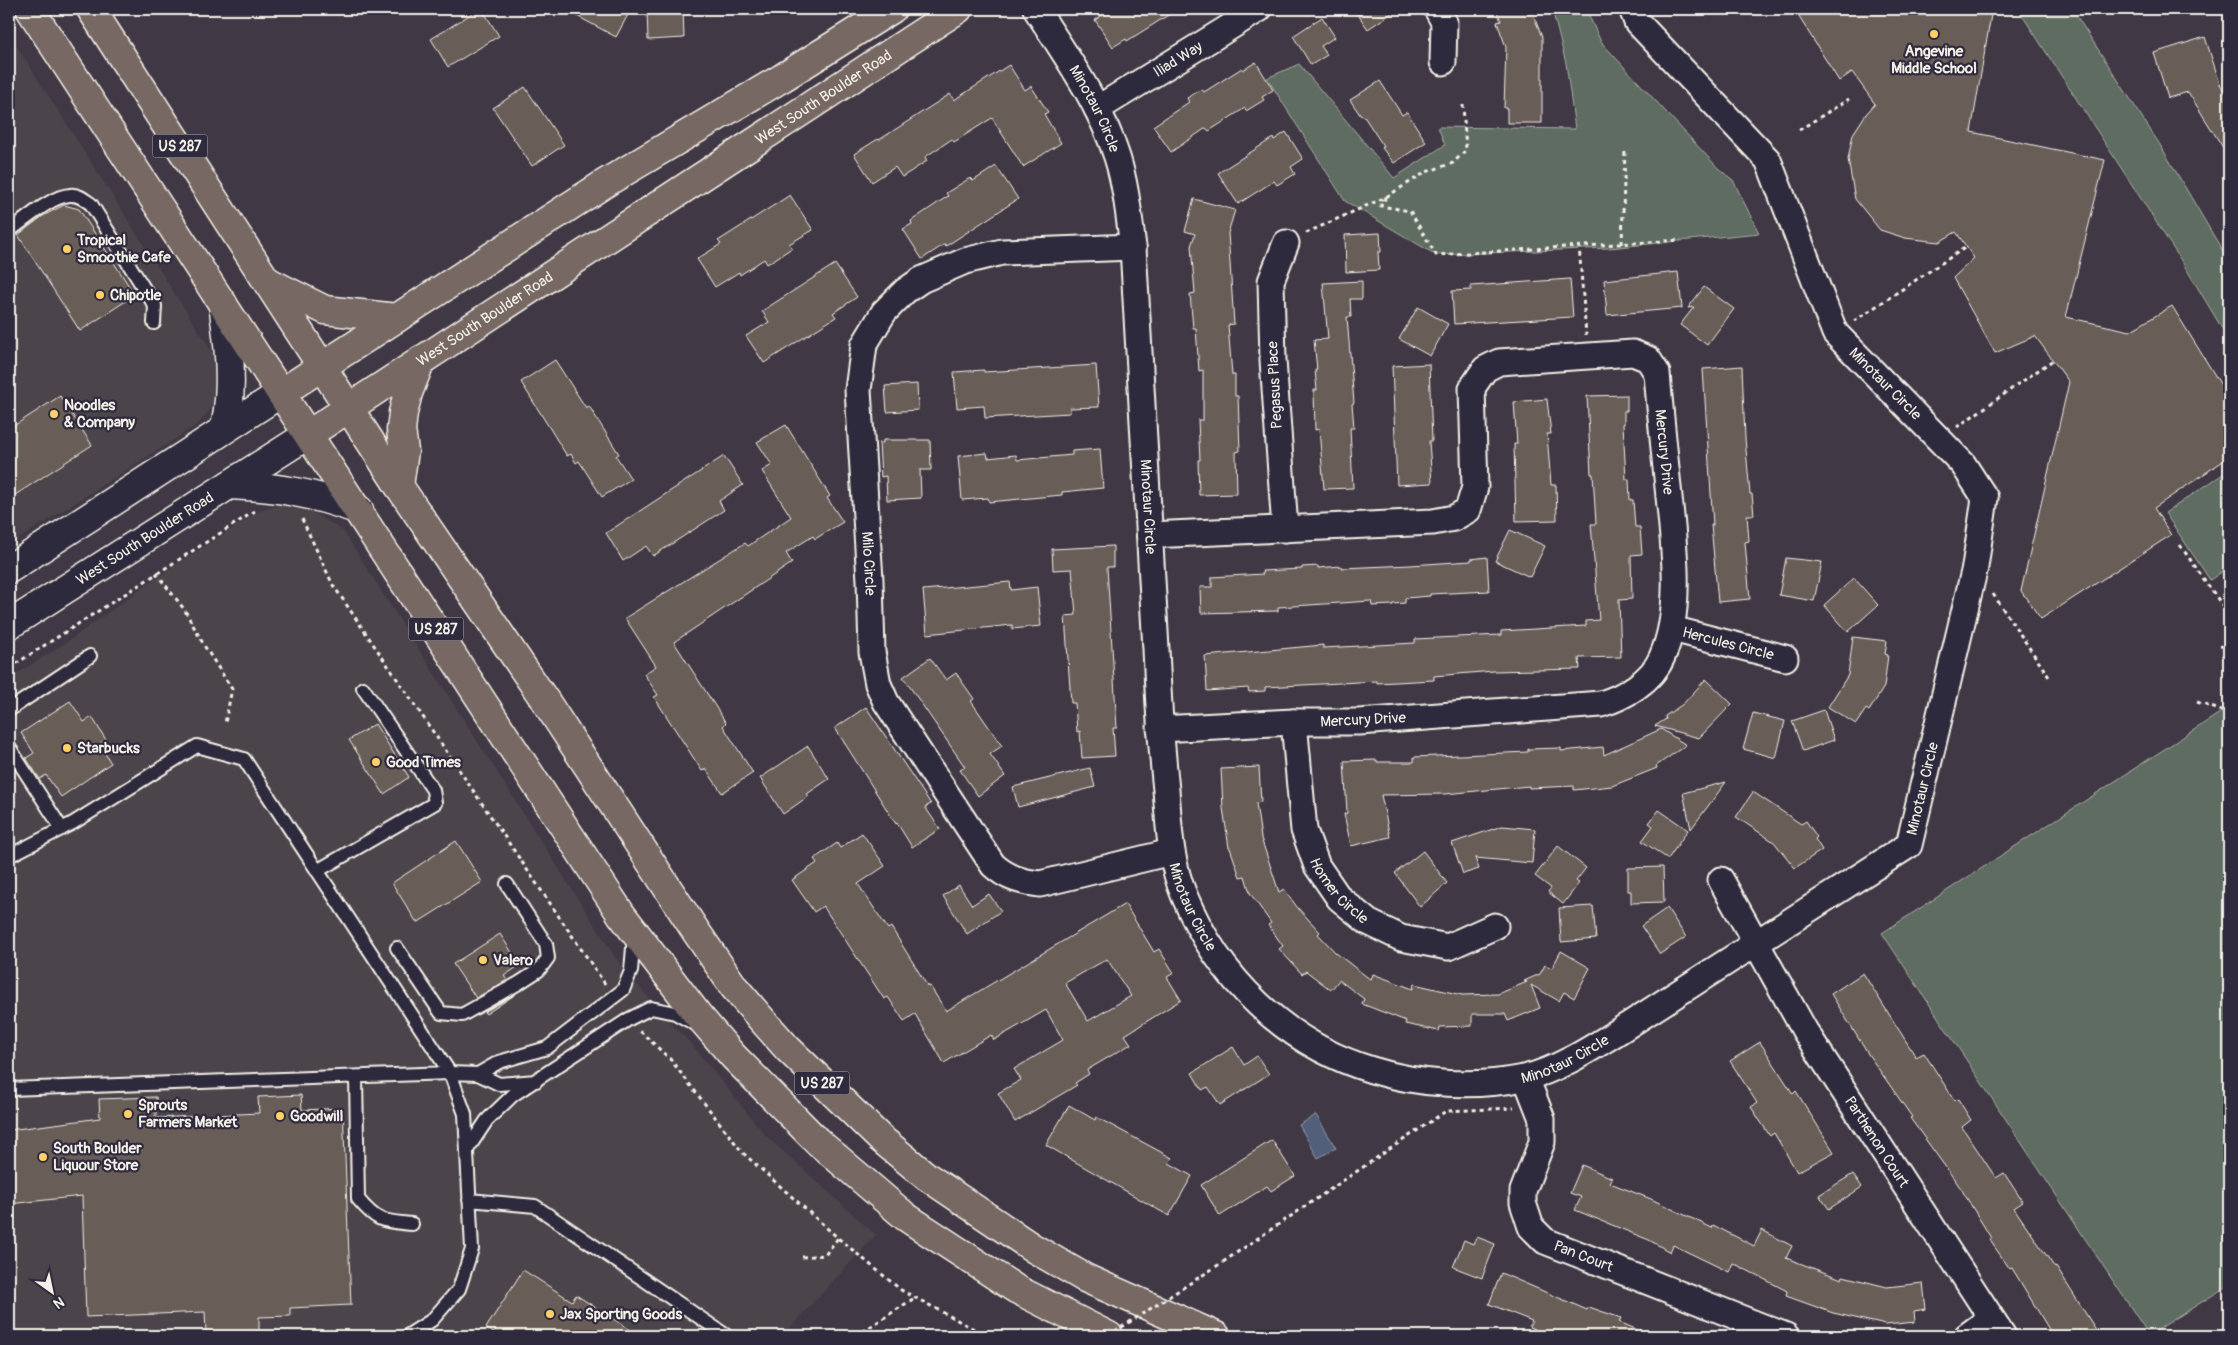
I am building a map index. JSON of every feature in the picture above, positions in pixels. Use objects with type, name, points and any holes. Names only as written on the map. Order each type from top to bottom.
[{"type":"main road","name":"US 287","points":[[30,9],[634,931],[715,1035],[771,1096],[817,1141],[906,1217],[1016,1289],[1109,1336]]},
{"type":"main road","name":"US 287","points":[[91,9],[399,486],[546,702],[734,987],[788,1049],[880,1138],[926,1176],[1032,1248],[1085,1278],[1216,1336]]},
{"type":"main road","points":[[9,569],[607,182],[782,78],[892,9]]},
{"type":"main road","name":"West South Boulder Road","points":[[9,625],[309,434],[349,406],[958,9]]},
{"type":"main road","points":[[269,282],[325,310],[397,318]]},
{"type":"main road","points":[[223,304],[231,376],[230,405],[225,428]]},
{"type":"main road","points":[[399,486],[404,451],[403,413],[408,393],[421,360]]},
{"type":"main road","points":[[229,485],[299,491],[359,510]]},
{"type":"street","name":"Minotaur Circle","points":[[1036,9],[1097,109],[1117,157],[1128,208],[1133,247],[1160,729],[1171,852],[1183,894],[1208,946],[1234,981],[1276,1021],[1326,1052],[1377,1072],[1424,1082],[1467,1084],[1526,1078],[1574,1058],[1909,845],[1975,567],[1986,498],[1963,464],[1835,333],[1768,160],[1637,22],[1632,9]]},
{"type":"street","name":"Iliad Way","points":[[1097,109],[1259,9]]},
{"type":"street","points":[[1438,9],[1444,22],[1443,62]]},
{"type":"street","name":"Pegasus Place","points":[[1285,529],[1273,360],[1271,281],[1286,243]]},
{"type":"street","name":"Milo Circle","points":[[1133,247],[1002,252],[965,260],[922,280],[905,291],[884,312],[864,345],[858,390],[870,580],[872,652],[878,684],[886,702],[998,870],[1021,882],[1040,884],[1171,852]]},
{"type":"street","name":"Mercury Drive","points":[[1150,535],[1433,522],[1454,518],[1468,510],[1475,487],[1472,388],[1484,369],[1499,362],[1633,353],[1648,360],[1657,374],[1671,518],[1674,586],[1672,629],[1662,659],[1642,683],[1616,700],[1601,704],[1359,722],[1294,722],[1160,729]]},
{"type":"street","name":"Hercules Circle","points":[[1672,629],[1785,658]]},
{"type":"street","name":"Homer Circle","points":[[1294,722],[1304,830],[1317,866],[1339,898],[1368,922],[1401,938],[1448,947],[1495,926]]},
{"type":"street","name":"Parthenon Court","points":[[1721,880],[1805,1031],[1997,1327]]},
{"type":"street","name":"Pan Court","points":[[1526,1078],[1542,1119],[1542,1142],[1523,1190],[1523,1204],[1532,1227],[1545,1241],[1786,1336]]},
{"type":"street","points":[[1967,1336],[1997,1327]]},
{"type":"lane","points":[[9,231],[58,197],[71,195],[81,197],[91,204],[155,306],[154,322]]},
{"type":"lane","points":[[9,710],[90,656]]},
{"type":"lane","points":[[317,871],[435,803],[433,790],[363,688]]},
{"type":"lane","points":[[9,856],[62,829],[197,746],[244,759],[450,1073],[464,1114],[472,1250],[459,1288],[432,1320],[406,1336]]},
{"type":"lane","points":[[9,747],[62,829]]},
{"type":"lane","points":[[397,948],[441,1012],[462,1015],[520,983],[539,970],[548,958],[546,944],[507,884]]},
{"type":"lane","points":[[478,1074],[499,1062],[547,1048],[623,990],[631,971],[634,931]]},
{"type":"lane","points":[[466,1150],[487,1120],[513,1095],[629,1019],[651,1008],[674,1013],[715,1035]]},
{"type":"lane","points":[[9,1089],[450,1073],[478,1074],[499,1084],[536,1081]]},
{"type":"lane","points":[[356,1077],[358,1199],[370,1214],[380,1220],[412,1224]]},
{"type":"lane","points":[[470,1200],[535,1206],[727,1336]]},
{"type":"path","points":[[1799,130],[1849,99]]},
{"type":"path","points":[[1286,243],[1386,197],[1426,172],[1453,163],[1466,150],[1463,105]]},
{"type":"path","points":[[1622,244],[1625,150]]},
{"type":"path","points":[[1386,197],[1381,206],[1410,211],[1436,255],[1681,240]]},
{"type":"path","points":[[1579,246],[1588,356]]},
{"type":"path","points":[[1835,333],[1966,246]]},
{"type":"path","points":[[1940,439],[2053,360]]},
{"type":"path","points":[[9,668],[262,506]]},
{"type":"path","points":[[300,515],[332,585],[614,996]]},
{"type":"path","points":[[2180,545],[2229,615]]},
{"type":"path","points":[[1975,567],[2051,680]]},
{"type":"path","points":[[156,573],[184,609],[205,647],[232,689],[225,723]]},
{"type":"path","points":[[2220,646],[2229,647]]},
{"type":"path","points":[[2197,702],[2222,711],[2229,711]]},
{"type":"path","points":[[629,1019],[670,1059],[743,1153],[838,1238],[901,1290],[987,1336]]},
{"type":"path","points":[[1109,1336],[1223,1262],[1446,1111],[1537,1108]]},
{"type":"path","points":[[802,1257],[825,1255],[838,1238]]},
{"type":"path","points":[[856,1336],[916,1297]]},
{"type":"shaded area","points":[[9,34],[219,363],[218,395],[209,411],[198,424],[9,545]]},
{"type":"shaded area","points":[[294,501],[343,531],[617,960],[664,1016],[692,1045],[766,1136],[876,1235],[782,1336],[9,1336],[9,679],[70,640],[152,581],[259,511]]},
{"type":"green space","points":[[1552,9],[1586,9],[1601,42],[1719,169],[1733,180],[1759,233],[1609,248],[1436,255],[1345,201],[1267,78],[1299,64],[1394,178],[1445,145],[1438,127],[1575,129],[1566,63]]},
{"type":"green space","points":[[2018,9],[2072,9],[2162,148],[2225,255],[2229,258],[2229,340],[2184,265]]},
{"type":"green space","points":[[2229,470],[2229,567],[2210,580],[2165,513]]},
{"type":"green space","points":[[2229,707],[2229,1285],[2149,1335],[1882,933]]},
{"type":"water","points":[[1316,1115],[1336,1148],[1318,1158],[1299,1125]]},
{"type":"building","points":[[479,9],[482,9],[499,36],[448,67],[431,39]]},
{"type":"building","points":[[564,9],[631,9],[616,37]]},
{"type":"building","points":[[647,9],[683,9],[684,38],[648,40]]},
{"type":"building","points":[[1112,9],[1178,9],[1127,41],[1126,39],[1113,47],[1095,20]]},
{"type":"building","points":[[1354,9],[1398,9],[1368,29]]},
{"type":"building","points":[[1496,9],[1531,9],[1542,37],[1542,123],[1507,123],[1507,108],[1504,108],[1506,47],[1497,22],[1501,21]]},
{"type":"building","points":[[1794,9],[1992,9],[1971,132],[2105,160],[2066,317],[2130,331],[2172,306],[2229,398],[2229,457],[2154,508],[2171,535],[2041,619],[2021,591],[2069,382],[2035,336],[1995,353],[1953,278],[1974,258],[1956,232],[1939,242],[1905,238],[1880,230],[1855,199],[1848,159],[1853,134],[1875,104],[1852,72],[1839,81]]},
{"type":"building","points":[[1322,17],[1335,37],[1321,46],[1327,55],[1311,65],[1293,36]]},
{"type":"building","points":[[2205,37],[2220,84],[2229,99],[2229,157],[2188,92],[2168,98],[2154,53]]},
{"type":"building","points":[[1256,62],[1273,90],[1262,97],[1264,100],[1246,111],[1245,108],[1209,131],[1206,128],[1171,152],[1153,126],[1189,102],[1187,98],[1202,89],[1204,92],[1242,68],[1243,70]]},
{"type":"building","points":[[1009,65],[1025,90],[1031,86],[1048,112],[1044,114],[1061,143],[1023,167],[992,118],[954,142],[952,139],[925,157],[927,161],[902,177],[895,167],[872,182],[854,154],[950,94],[954,100]]},
{"type":"building","points":[[1380,81],[1402,115],[1407,112],[1426,142],[1394,163],[1382,148],[1384,147],[1363,115],[1361,116],[1350,100]]},
{"type":"building","points":[[525,87],[564,145],[532,166],[493,108]]},
{"type":"building","points":[[1286,132],[1303,159],[1291,167],[1295,174],[1277,185],[1274,181],[1238,204],[1218,173],[1273,138],[1274,140]]},
{"type":"building","points":[[996,166],[1018,199],[946,246],[945,244],[922,259],[903,229],[912,224],[911,221],[948,196],[946,193],[970,178],[973,181]]},
{"type":"building","points":[[790,195],[813,230],[789,244],[792,248],[767,264],[764,259],[740,275],[739,272],[715,287],[697,259],[721,244],[718,241]]},
{"type":"building","points":[[1194,199],[1235,210],[1228,233],[1234,324],[1228,325],[1232,375],[1235,375],[1235,396],[1238,396],[1240,451],[1236,452],[1237,494],[1199,495],[1198,420],[1203,420],[1203,370],[1199,371],[1196,328],[1193,328],[1190,294],[1195,293],[1191,246],[1195,234],[1185,231]]},
{"type":"building","points":[[64,205],[79,209],[135,295],[80,331],[18,235],[43,216]]},
{"type":"building","points":[[1380,233],[1381,252],[1378,252],[1379,270],[1346,272],[1345,235]]},
{"type":"building","points":[[835,264],[857,297],[833,313],[836,317],[764,363],[746,336],[769,322],[762,311]]},
{"type":"building","points":[[1678,272],[1682,308],[1607,315],[1604,280]]},
{"type":"building","points":[[1570,279],[1573,317],[1454,324],[1452,291],[1471,290],[1471,286]]},
{"type":"building","points":[[1362,281],[1362,299],[1350,299],[1351,317],[1347,317],[1354,403],[1352,404],[1354,428],[1350,428],[1353,488],[1324,489],[1319,429],[1315,430],[1314,390],[1317,390],[1315,370],[1317,370],[1314,340],[1328,339],[1323,283]]},
{"type":"building","points":[[1704,287],[1734,309],[1707,345],[1680,325],[1694,307],[1688,308]]},
{"type":"building","points":[[1418,307],[1448,324],[1430,356],[1399,339]]},
{"type":"building","points":[[555,360],[586,408],[589,406],[619,454],[616,456],[631,479],[602,497],[579,461],[576,463],[571,454],[567,456],[521,382]]},
{"type":"building","points":[[1429,364],[1432,441],[1429,441],[1432,483],[1397,485],[1392,366]]},
{"type":"building","points":[[1096,365],[1099,407],[1070,408],[1070,413],[985,418],[984,406],[957,408],[954,372]]},
{"type":"building","points":[[1742,366],[1745,438],[1750,494],[1752,494],[1754,515],[1747,515],[1749,541],[1745,542],[1750,599],[1718,602],[1711,525],[1713,525],[1703,369]]},
{"type":"building","points":[[917,384],[918,410],[887,412],[885,386]]},
{"type":"building","points":[[1627,395],[1627,411],[1624,411],[1623,424],[1626,479],[1629,479],[1630,500],[1633,500],[1635,527],[1640,527],[1642,554],[1631,555],[1632,599],[1619,600],[1621,657],[1579,658],[1580,669],[1494,671],[1434,676],[1434,680],[1265,687],[1265,691],[1249,692],[1248,688],[1207,691],[1205,656],[1323,645],[1323,648],[1415,643],[1415,639],[1501,635],[1501,631],[1586,626],[1586,621],[1599,620],[1591,524],[1596,524],[1587,396]]},
{"type":"building","points":[[60,396],[92,445],[9,499],[9,429]]},
{"type":"building","points":[[1547,399],[1551,434],[1547,434],[1551,485],[1556,485],[1557,520],[1516,521],[1514,444],[1517,444],[1514,402]]},
{"type":"building","points":[[786,425],[830,496],[827,498],[843,522],[815,539],[813,536],[786,553],[792,563],[674,642],[726,723],[723,726],[753,773],[722,793],[706,769],[702,771],[654,697],[658,695],[644,674],[656,666],[625,618],[745,543],[748,546],[791,517],[762,471],[772,465],[757,442]]},
{"type":"building","points":[[883,440],[930,440],[931,470],[920,470],[921,498],[887,500],[886,476],[881,477],[879,443],[883,443]]},
{"type":"building","points":[[1100,449],[1103,488],[1062,492],[1062,495],[989,502],[988,498],[962,500],[958,456],[987,453],[988,458],[1016,455],[1017,460],[1072,455],[1072,451]]},
{"type":"building","points":[[724,456],[743,485],[719,501],[724,510],[653,556],[646,546],[623,561],[606,533]]},
{"type":"building","points":[[1510,530],[1545,546],[1530,577],[1495,561]]},
{"type":"building","points":[[1113,546],[1113,567],[1107,567],[1117,728],[1113,728],[1115,756],[1082,758],[1080,731],[1077,732],[1075,703],[1071,703],[1065,616],[1076,615],[1072,569],[1053,570],[1052,549]]},
{"type":"building","points":[[1487,557],[1489,591],[1430,594],[1430,596],[1405,598],[1405,603],[1393,605],[1372,606],[1371,601],[1278,607],[1278,611],[1201,613],[1200,587],[1212,587],[1212,577],[1263,574],[1262,571],[1302,569],[1302,567],[1341,566],[1342,568],[1411,565],[1471,561],[1471,559]]},
{"type":"building","points":[[1786,558],[1822,562],[1814,601],[1779,595]]},
{"type":"building","points":[[1854,578],[1878,605],[1848,632],[1824,605]]},
{"type":"building","points":[[1010,582],[1011,590],[1037,587],[1041,626],[1012,629],[1012,625],[927,634],[923,590]]},
{"type":"building","points":[[1853,637],[1887,641],[1885,654],[1888,655],[1884,687],[1869,711],[1866,709],[1856,724],[1828,707],[1848,675]]},
{"type":"building","points":[[930,658],[946,680],[956,673],[974,699],[971,701],[1002,746],[990,754],[1005,776],[978,796],[960,770],[965,767],[903,677]]},
{"type":"building","points":[[1706,679],[1732,704],[1699,738],[1655,726],[1666,719],[1665,716],[1683,704]]},
{"type":"building","points":[[70,701],[84,722],[92,717],[106,740],[99,744],[111,763],[61,797],[46,775],[40,779],[26,758],[34,753],[21,733]]},
{"type":"building","points":[[866,707],[931,804],[925,807],[940,829],[912,847],[835,728]]},
{"type":"building","points":[[1824,710],[1834,740],[1803,751],[1792,721]]},
{"type":"building","points":[[1753,713],[1785,721],[1776,758],[1743,749]]},
{"type":"building","points":[[375,724],[409,777],[384,794],[349,740]]},
{"type":"building","points":[[1661,729],[1686,745],[1656,766],[1657,768],[1612,786],[1574,790],[1574,786],[1529,788],[1529,786],[1445,794],[1381,795],[1390,837],[1351,846],[1344,814],[1347,813],[1344,761],[1414,762],[1414,757],[1528,752],[1528,749],[1561,748],[1561,751],[1603,747],[1604,755]]},
{"type":"building","points":[[808,746],[829,779],[783,814],[760,778]]},
{"type":"building","points":[[1259,767],[1261,802],[1256,803],[1261,838],[1279,892],[1284,889],[1297,907],[1320,932],[1318,934],[1336,953],[1371,980],[1373,974],[1413,989],[1414,984],[1462,995],[1498,994],[1527,982],[1524,981],[1540,974],[1545,965],[1552,968],[1561,951],[1590,968],[1574,998],[1564,992],[1559,1001],[1531,985],[1540,1008],[1508,1021],[1505,1014],[1472,1014],[1472,1026],[1440,1027],[1439,1031],[1405,1024],[1406,1021],[1362,1004],[1364,999],[1339,980],[1331,990],[1306,971],[1302,974],[1279,949],[1283,946],[1268,925],[1271,923],[1250,893],[1245,876],[1240,877],[1229,848],[1223,808],[1221,769]]},
{"type":"building","points":[[1090,768],[1095,787],[1018,807],[1013,787]]},
{"type":"building","points":[[1726,782],[1691,829],[1683,793]]},
{"type":"building","points":[[1753,792],[1801,824],[1806,821],[1817,837],[1815,839],[1822,850],[1795,868],[1774,842],[1736,817]]},
{"type":"building","points":[[1659,810],[1688,830],[1668,859],[1642,841],[1653,826],[1649,823]]},
{"type":"building","points":[[1502,826],[1535,829],[1532,863],[1475,858],[1479,869],[1463,874],[1452,843]]},
{"type":"building","points":[[862,833],[885,866],[858,884],[888,929],[891,927],[928,987],[930,986],[946,1011],[1125,904],[1154,952],[1159,949],[1174,973],[1167,977],[1181,1000],[1125,1035],[1131,1044],[1087,1070],[1089,1074],[1075,1083],[1077,1085],[1015,1122],[998,1093],[1021,1080],[1014,1069],[1063,1040],[1046,1010],[994,1040],[991,1035],[944,1063],[915,1014],[904,1021],[888,997],[884,999],[823,906],[814,912],[792,880],[817,863],[814,859],[837,843],[840,848]],"holes":[[[1107,959],[1131,996],[1088,1021],[1065,983]]]},
{"type":"building","points":[[456,841],[482,882],[417,923],[392,883]]},
{"type":"building","points":[[1558,846],[1586,868],[1576,881],[1579,883],[1563,904],[1548,892],[1551,888],[1535,876]]},
{"type":"building","points":[[1423,851],[1447,883],[1420,907],[1395,873]]},
{"type":"building","points":[[1663,867],[1664,902],[1631,903],[1631,891],[1628,891],[1628,868]]},
{"type":"building","points":[[959,885],[972,905],[989,894],[1001,911],[967,934],[943,896]]},
{"type":"building","points":[[1593,906],[1596,939],[1561,942],[1559,908]]},
{"type":"building","points":[[1667,908],[1686,937],[1660,954],[1641,926]]},
{"type":"building","points":[[500,934],[520,965],[504,976],[507,980],[476,998],[453,964]]},
{"type":"building","points":[[1863,973],[1916,1057],[1924,1053],[1955,1101],[1958,1099],[1971,1120],[1962,1127],[1996,1178],[2004,1173],[2023,1202],[2014,1208],[2056,1267],[2100,1336],[2053,1336],[2012,1268],[2010,1269],[1989,1239],[1991,1238],[1960,1187],[1910,1118],[1912,1117],[1868,1054],[1831,994]]},
{"type":"building","points":[[516,994],[486,1014],[484,1012]]},
{"type":"building","points":[[1760,1042],[1793,1094],[1796,1091],[1834,1152],[1797,1172],[1774,1133],[1770,1136],[1751,1107],[1757,1103],[1730,1061]]},
{"type":"building","points":[[1233,1047],[1244,1065],[1257,1056],[1269,1074],[1220,1105],[1208,1087],[1202,1090],[1192,1073]]},
{"type":"building","points":[[301,1095],[302,1110],[343,1108],[351,1305],[290,1308],[290,1316],[259,1317],[259,1331],[206,1333],[205,1312],[86,1317],[82,1196],[9,1204],[9,1130],[100,1118],[99,1099],[156,1097],[156,1118],[259,1113],[258,1097]]},
{"type":"building","points":[[1069,1105],[1095,1120],[1096,1117],[1172,1158],[1169,1163],[1192,1176],[1169,1216],[1046,1145]]},
{"type":"building","points":[[1272,1140],[1295,1176],[1271,1191],[1267,1186],[1220,1216],[1201,1185]]},
{"type":"building","points":[[1582,1165],[1612,1178],[1610,1183],[1651,1199],[1712,1228],[1713,1225],[1754,1246],[1762,1230],[1792,1246],[1786,1258],[1842,1279],[1843,1276],[1887,1287],[1923,1283],[1926,1309],[1914,1311],[1915,1322],[1886,1325],[1833,1313],[1786,1296],[1787,1291],[1733,1263],[1729,1272],[1673,1245],[1670,1252],[1649,1240],[1575,1210],[1581,1197],[1570,1193]]},
{"type":"building","points":[[1853,1174],[1862,1187],[1829,1209],[1819,1195]]},
{"type":"building","points":[[1477,1237],[1495,1244],[1482,1278],[1453,1267],[1464,1240],[1473,1244]]},
{"type":"building","name":"Jax Sporting Goods","points":[[523,1270],[572,1301],[576,1295],[640,1336],[499,1336],[486,1328]]},
{"type":"building","points":[[1501,1273],[1587,1310],[1589,1307],[1621,1318],[1619,1322],[1652,1336],[1552,1336],[1529,1327],[1532,1321],[1489,1304]]},
{"type":"place","name":"Angevine Middle School","points":[[1934,34]]},
{"type":"place","name":"Tropical Smoothie Cafe","points":[[67,249]]},
{"type":"place","name":"Chipotle","points":[[100,295]]},
{"type":"place","name":"Noodles & Company","points":[[54,414]]},
{"type":"place","name":"Starbucks","points":[[67,748]]},
{"type":"place","name":"Good Times","points":[[376,762]]},
{"type":"place","name":"Valero","points":[[483,960]]},
{"type":"place","name":"Sprouts Farmers Market","points":[[128,1114]]},
{"type":"place","name":"Goodwill","points":[[280,1116]]},
{"type":"place","name":"South Boulder Liquour Store","points":[[43,1157]]},
{"type":"place","name":"Jax Sporting Goods","points":[[550,1314]]}]
